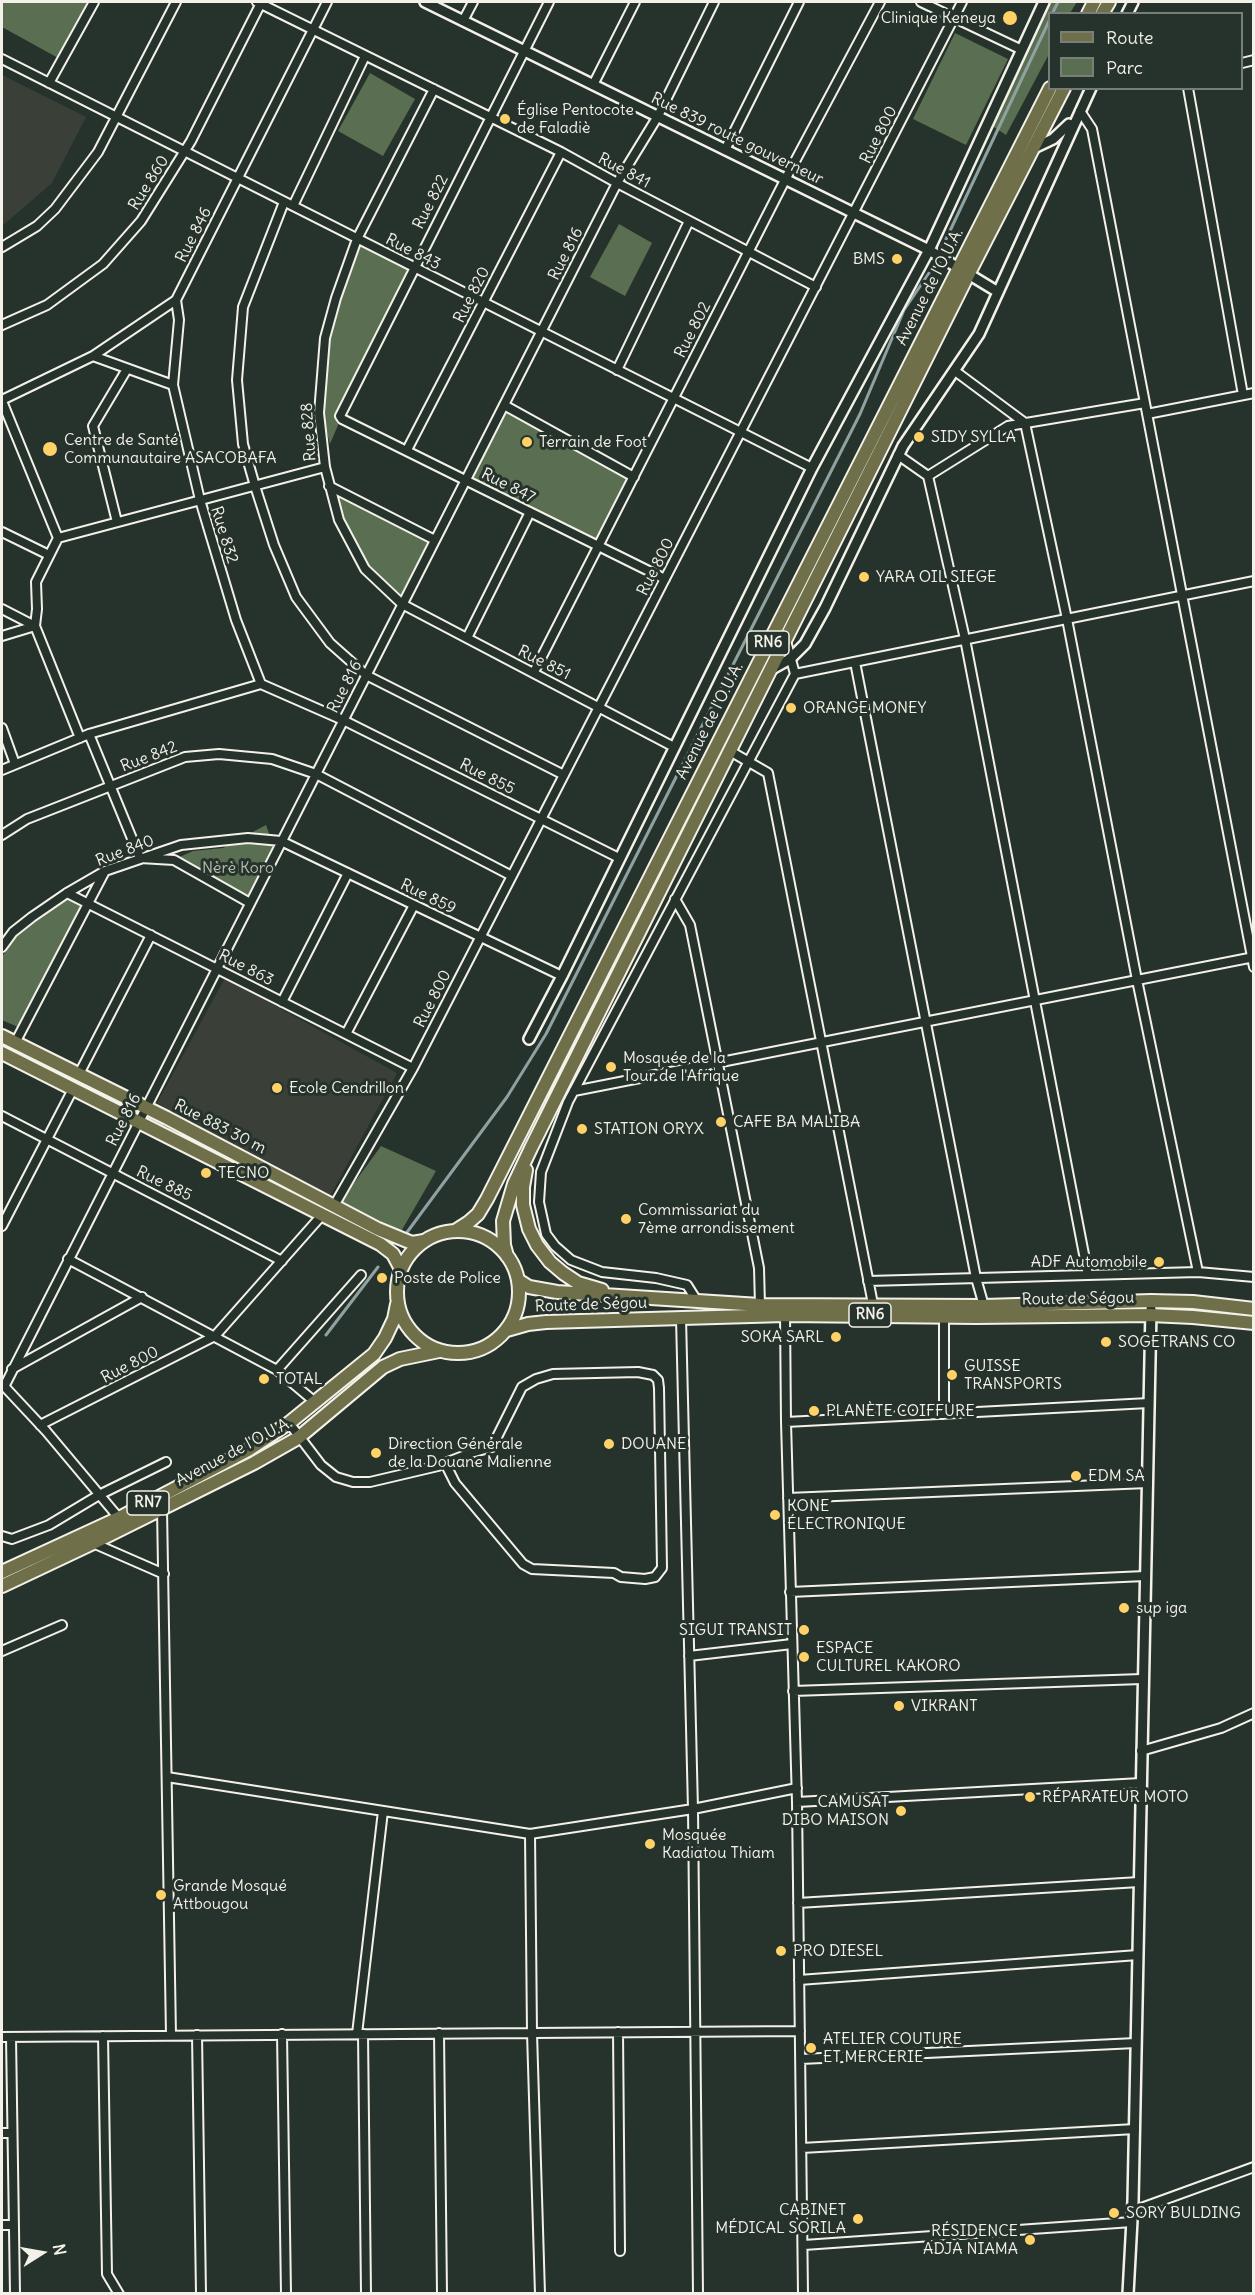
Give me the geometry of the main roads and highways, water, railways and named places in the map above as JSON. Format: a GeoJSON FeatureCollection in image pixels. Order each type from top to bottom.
{"type":"FeatureCollection","features":[{"type":"Feature","properties":{"kind":"main road","name":"Avenue de l'O.U.A."},"geometry":{"type":"LineString","coordinates":[[507,1256],[503,1234],[506,1205],[531,1148],[786,641],[1049,90]]}},
{"type":"Feature","properties":{"kind":"main road","name":"Avenue de l'O.U.A."},"geometry":{"type":"LineString","coordinates":[[455,1231],[478,1214],[487,1199],[964,270],[1034,148],[1063,90]]}},
{"type":"Feature","properties":{"kind":"main road","name":"Rue 883 30 m"},"geometry":{"type":"LineString","coordinates":[[2,1036],[146,1107],[335,1204],[396,1238],[412,1243],[424,1241]]}},
{"type":"Feature","properties":{"kind":"main road"},"geometry":{"type":"LineString","coordinates":[[2,1053],[380,1244],[393,1254],[401,1269]]}},
{"type":"Feature","properties":{"kind":"main road","name":"RN6"},"geometry":{"type":"LineString","coordinates":[[531,1148],[523,1187],[523,1205],[529,1228],[550,1262],[578,1283],[630,1297]]}},
{"type":"Feature","properties":{"kind":"main road"},"geometry":{"type":"LineString","coordinates":[[507,1330],[483,1349],[454,1354],[439,1351],[424,1344],[412,1334],[397,1304],[396,1286],[401,1269],[414,1249],[438,1234],[455,1231],[473,1233],[489,1239],[507,1256],[518,1280]]}},
{"type":"Feature","properties":{"kind":"main road","name":"Route de Ségou"},"geometry":{"type":"LineString","coordinates":[[518,1280],[529,1287],[557,1292],[760,1305],[984,1306],[1151,1301],[1193,1302],[1254,1309]]}},
{"type":"Feature","properties":{"kind":"main road","name":"Route de Ségou"},"geometry":{"type":"LineString","coordinates":[[507,1330],[515,1315],[519,1298],[518,1280]]}},
{"type":"Feature","properties":{"kind":"main road","name":"Avenue de l'O.U.A."},"geometry":{"type":"LineString","coordinates":[[2,1572],[119,1518],[248,1450],[289,1423],[374,1354],[394,1319],[397,1304]]}},
{"type":"Feature","properties":{"kind":"main road","name":"Route de Ségou"},"geometry":{"type":"LineString","coordinates":[[507,1330],[546,1322],[785,1315],[944,1317],[1150,1315],[1254,1323]]}},
{"type":"Feature","properties":{"kind":"main road","name":"Avenue de l'O.U.A."},"geometry":{"type":"LineString","coordinates":[[2,1586],[93,1544],[254,1464],[298,1438],[383,1367],[400,1359],[439,1351]]}},
{"type":"Feature","properties":{"kind":"waterway"},"geometry":{"type":"LineString","coordinates":[[1053,12],[1058,2]]}},
{"type":"Feature","properties":{"kind":"waterway"},"geometry":{"type":"LineString","coordinates":[[940,252],[1048,23]]}},
{"type":"Feature","properties":{"kind":"waterway"},"geometry":{"type":"LineString","coordinates":[[405,1235],[507,1097],[546,1034],[860,414],[904,310],[929,273]]}},
{"type":"Feature","properties":{"kind":"waterway"},"geometry":{"type":"LineString","coordinates":[[326,1335],[378,1267]]}},
{"type":"Feature","properties":{"kind":"place","name":"Clinique Keneya"},"geometry":{"type":"Point","coordinates":[1010,18]}},
{"type":"Feature","properties":{"kind":"place","name":"Église Pentocote de Faladiè"},"geometry":{"type":"Point","coordinates":[505,119]}},
{"type":"Feature","properties":{"kind":"place","name":"BMS"},"geometry":{"type":"Point","coordinates":[897,259]}},
{"type":"Feature","properties":{"kind":"place","name":"SIDY SYLLA"},"geometry":{"type":"Point","coordinates":[919,437]}},
{"type":"Feature","properties":{"kind":"place","name":"Terrain de Foot"},"geometry":{"type":"Point","coordinates":[527,442]}},
{"type":"Feature","properties":{"kind":"place","name":"Centre de Santé Communautaire ASACOBAFA"},"geometry":{"type":"Point","coordinates":[50,449]}},
{"type":"Feature","properties":{"kind":"place","name":"YARA OIL SIEGE"},"geometry":{"type":"Point","coordinates":[864,577]}},
{"type":"Feature","properties":{"kind":"place","name":"ORANGE MONEY"},"geometry":{"type":"Point","coordinates":[791,708]}},
{"type":"Feature","properties":{"kind":"place","name":"Mosquée de la Tour de l'Afrique"},"geometry":{"type":"Point","coordinates":[611,1067]}},
{"type":"Feature","properties":{"kind":"place","name":"Ecole Cendrillon"},"geometry":{"type":"Point","coordinates":[277,1088]}},
{"type":"Feature","properties":{"kind":"place","name":"CAFE BA MALIBA"},"geometry":{"type":"Point","coordinates":[721,1122]}},
{"type":"Feature","properties":{"kind":"place","name":"STATION ORYX"},"geometry":{"type":"Point","coordinates":[582,1129]}},
{"type":"Feature","properties":{"kind":"place","name":"TECNO"},"geometry":{"type":"Point","coordinates":[206,1173]}},
{"type":"Feature","properties":{"kind":"place","name":"Commissariat du 7ème arrondissement"},"geometry":{"type":"Point","coordinates":[626,1219]}},
{"type":"Feature","properties":{"kind":"place","name":"ADF Automobile"},"geometry":{"type":"Point","coordinates":[1159,1262]}},
{"type":"Feature","properties":{"kind":"place","name":"Poste de Police"},"geometry":{"type":"Point","coordinates":[382,1278]}},
{"type":"Feature","properties":{"kind":"place","name":"SOKA SARL"},"geometry":{"type":"Point","coordinates":[836,1337]}},
{"type":"Feature","properties":{"kind":"place","name":"SOGETRANS CO"},"geometry":{"type":"Point","coordinates":[1106,1342]}},
{"type":"Feature","properties":{"kind":"place","name":"GUISSE TRANSPORTS"},"geometry":{"type":"Point","coordinates":[952,1375]}},
{"type":"Feature","properties":{"kind":"place","name":"TOTAL"},"geometry":{"type":"Point","coordinates":[264,1379]}},
{"type":"Feature","properties":{"kind":"place","name":"PLANÈTE COIFFURE"},"geometry":{"type":"Point","coordinates":[814,1411]}},
{"type":"Feature","properties":{"kind":"place","name":"DOUANE"},"geometry":{"type":"Point","coordinates":[609,1444]}},
{"type":"Feature","properties":{"kind":"place","name":"Direction Générale de la Douane Malienne"},"geometry":{"type":"Point","coordinates":[376,1453]}},
{"type":"Feature","properties":{"kind":"place","name":"EDM SA"},"geometry":{"type":"Point","coordinates":[1076,1476]}},
{"type":"Feature","properties":{"kind":"place","name":"KONE ÉLECTRONIQUE"},"geometry":{"type":"Point","coordinates":[775,1515]}},
{"type":"Feature","properties":{"kind":"place","name":"sup iga"},"geometry":{"type":"Point","coordinates":[1124,1608]}},
{"type":"Feature","properties":{"kind":"place","name":"SIGUI TRANSIT"},"geometry":{"type":"Point","coordinates":[804,1630]}},
{"type":"Feature","properties":{"kind":"place","name":"ESPACE CULTUREL KAKORO"},"geometry":{"type":"Point","coordinates":[804,1657]}},
{"type":"Feature","properties":{"kind":"place","name":"VIKRANT"},"geometry":{"type":"Point","coordinates":[899,1706]}},
{"type":"Feature","properties":{"kind":"place","name":"RÉPARATEUR MOTO"},"geometry":{"type":"Point","coordinates":[1030,1797]}},
{"type":"Feature","properties":{"kind":"place","name":"CAMUSAT DIBO MAISON"},"geometry":{"type":"Point","coordinates":[901,1811]}},
{"type":"Feature","properties":{"kind":"place","name":"Mosquée Kadiatou Thiam"},"geometry":{"type":"Point","coordinates":[650,1844]}},
{"type":"Feature","properties":{"kind":"place","name":"Grande Mosqué Attbougou"},"geometry":{"type":"Point","coordinates":[161,1895]}},
{"type":"Feature","properties":{"kind":"place","name":"PRO DIESEL"},"geometry":{"type":"Point","coordinates":[781,1951]}},
{"type":"Feature","properties":{"kind":"place","name":"ATELIER COUTURE ET MERCERIE"},"geometry":{"type":"Point","coordinates":[811,2048]}},
{"type":"Feature","properties":{"kind":"place","name":"SORY BULDING"},"geometry":{"type":"Point","coordinates":[1114,2213]}},
{"type":"Feature","properties":{"kind":"place","name":"CABINET MÉDICAL SORILA"},"geometry":{"type":"Point","coordinates":[858,2219]}},
{"type":"Feature","properties":{"kind":"place","name":"RÉSIDENCE ADJA NIAMA"},"geometry":{"type":"Point","coordinates":[1030,2240]}},
{"type":"Feature","properties":{"kind":"park label","name":"Nèrè Koro"},"geometry":{"type":"Point","coordinates":[238,868]}}]}
